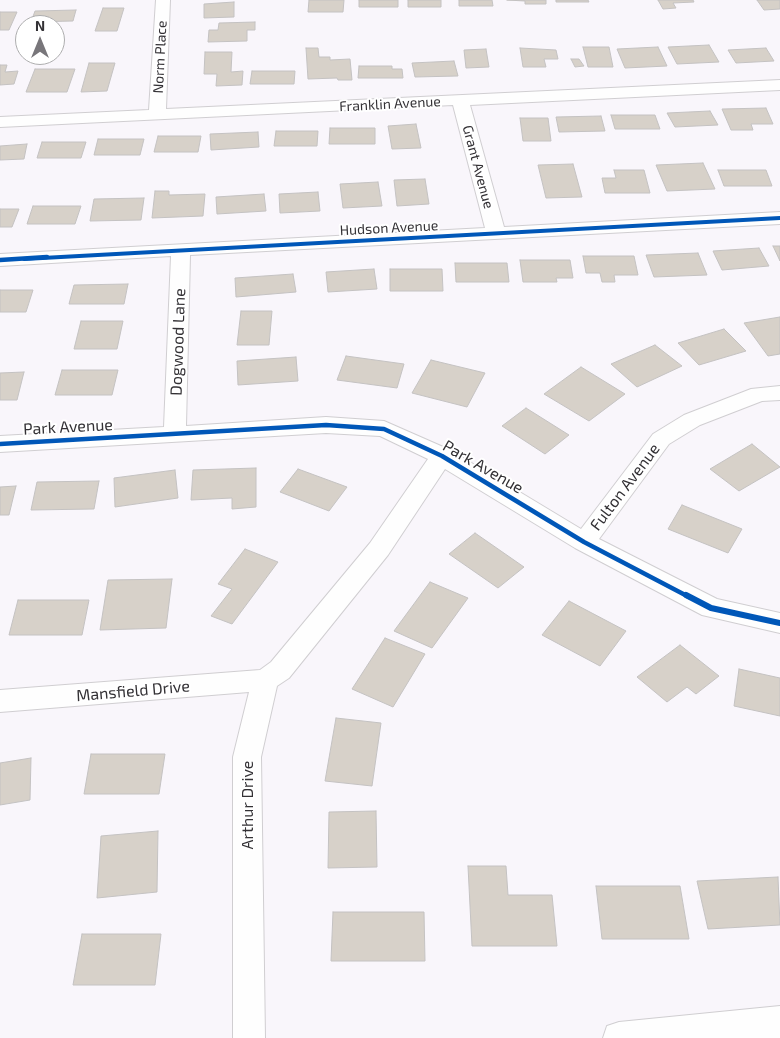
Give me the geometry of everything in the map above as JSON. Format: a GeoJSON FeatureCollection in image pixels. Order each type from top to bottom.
{"type":"FeatureCollection","features":[{"type":"Feature","properties":{"kind":"street","name":"Norm Place"},"geometry":{"type":"LineString","coordinates":[[156,115],[164,0]]}},
{"type":"Feature","properties":{"kind":"street","name":"Franklin Avenue"},"geometry":{"type":"LineString","coordinates":[[0,122],[780,85]]}},
{"type":"Feature","properties":{"kind":"street","name":"Grant Avenue"},"geometry":{"type":"LineString","coordinates":[[460,100],[496,233]]}},
{"type":"Feature","properties":{"kind":"street","name":"Hudson Avenue"},"geometry":{"type":"LineString","coordinates":[[0,260],[780,218]]}},
{"type":"Feature","properties":{"kind":"street","name":"Dogwood Lane"},"geometry":{"type":"LineString","coordinates":[[175,434],[181,250]]}},
{"type":"Feature","properties":{"kind":"street","name":"Fulton Avenue"},"geometry":{"type":"LineString","coordinates":[[584,542],[662,439],[692,420],[759,394],[780,393]]}},
{"type":"Feature","properties":{"kind":"street","name":"Park Avenue"},"geometry":{"type":"LineString","coordinates":[[0,444],[326,425],[384,429],[442,456],[584,542],[710,608],[780,623]]}},
{"type":"Feature","properties":{"kind":"street"},"geometry":{"type":"LineString","coordinates":[[265,680],[280,670],[379,549],[442,456]]}},
{"type":"Feature","properties":{"kind":"street","name":"Mansfield Drive"},"geometry":{"type":"LineString","coordinates":[[0,702],[265,680]]}},
{"type":"Feature","properties":{"kind":"street","name":"Arthur Drive"},"geometry":{"type":"LineString","coordinates":[[249,1038],[247,757],[265,680]]}},
{"type":"Feature","properties":{"kind":"street"},"geometry":{"type":"LineString","coordinates":[[619,1038],[780,1022]]}},
{"type":"Feature","properties":{"kind":"building"},"geometry":{"type":"Polygon","coordinates":[[[309,0],[344,0],[343,12],[308,12],[309,0]]]}},
{"type":"Feature","properties":{"kind":"building"},"geometry":{"type":"Polygon","coordinates":[[[359,0],[398,0],[398,7],[359,7],[359,0]]]}},
{"type":"Feature","properties":{"kind":"building"},"geometry":{"type":"Polygon","coordinates":[[[408,0],[441,0],[441,7],[408,7],[408,0]]]}},
{"type":"Feature","properties":{"kind":"building"},"geometry":{"type":"Polygon","coordinates":[[[459,0],[492,0],[493,6],[459,6],[459,0]]]}},
{"type":"Feature","properties":{"kind":"building"},"geometry":{"type":"Polygon","coordinates":[[[507,0],[546,0],[546,4],[525,4],[525,1],[507,0]]]}},
{"type":"Feature","properties":{"kind":"building"},"geometry":{"type":"Polygon","coordinates":[[[556,0],[588,0],[589,2],[556,2],[556,0]]]}},
{"type":"Feature","properties":{"kind":"building"},"geometry":{"type":"Polygon","coordinates":[[[658,0],[693,0],[694,2],[673,3],[676,8],[663,9],[658,0]]]}},
{"type":"Feature","properties":{"kind":"building"},"geometry":{"type":"Polygon","coordinates":[[[757,0],[780,0],[780,9],[764,10],[757,0]]]}},
{"type":"Feature","properties":{"kind":"building"},"geometry":{"type":"Polygon","coordinates":[[[234,2],[234,17],[204,18],[204,4],[234,2]]]}},
{"type":"Feature","properties":{"kind":"building"},"geometry":{"type":"Polygon","coordinates":[[[103,8],[124,8],[117,31],[95,31],[103,8]]]}},
{"type":"Feature","properties":{"kind":"building"},"geometry":{"type":"Polygon","coordinates":[[[76,10],[73,21],[65,21],[65,15],[34,15],[35,11],[76,10]]]}},
{"type":"Feature","properties":{"kind":"building"},"geometry":{"type":"Polygon","coordinates":[[[0,12],[17,12],[9,30],[0,30],[0,12]]]}},
{"type":"Feature","properties":{"kind":"building"},"geometry":{"type":"Polygon","coordinates":[[[255,22],[255,30],[247,30],[247,41],[208,42],[209,30],[218,30],[219,23],[255,22]]]}},
{"type":"Feature","properties":{"kind":"building"},"geometry":{"type":"Polygon","coordinates":[[[709,45],[719,62],[677,64],[668,47],[709,45]]]}},
{"type":"Feature","properties":{"kind":"building"},"geometry":{"type":"Polygon","coordinates":[[[583,47],[609,47],[613,67],[588,67],[583,47]]]}},
{"type":"Feature","properties":{"kind":"building"},"geometry":{"type":"Polygon","coordinates":[[[658,47],[667,66],[625,68],[617,49],[658,47]]]}},
{"type":"Feature","properties":{"kind":"building"},"geometry":{"type":"Polygon","coordinates":[[[306,48],[318,48],[319,57],[330,57],[330,60],[350,59],[352,80],[338,80],[337,78],[308,79],[306,48]]]}},
{"type":"Feature","properties":{"kind":"building"},"geometry":{"type":"Polygon","coordinates":[[[520,48],[556,50],[558,59],[544,59],[546,67],[523,67],[520,48]]]}},
{"type":"Feature","properties":{"kind":"building"},"geometry":{"type":"Polygon","coordinates":[[[766,48],[774,61],[736,63],[728,50],[766,48]]]}},
{"type":"Feature","properties":{"kind":"building"},"geometry":{"type":"Polygon","coordinates":[[[486,49],[489,67],[466,68],[464,50],[486,49]]]}},
{"type":"Feature","properties":{"kind":"building"},"geometry":{"type":"Polygon","coordinates":[[[205,52],[232,52],[231,72],[243,71],[242,85],[216,86],[217,74],[204,74],[205,52]]]}},
{"type":"Feature","properties":{"kind":"building"},"geometry":{"type":"Polygon","coordinates":[[[571,59],[579,59],[584,66],[575,67],[571,59]]]}},
{"type":"Feature","properties":{"kind":"building"},"geometry":{"type":"Polygon","coordinates":[[[454,61],[458,76],[415,77],[412,63],[454,61]]]}},
{"type":"Feature","properties":{"kind":"building"},"geometry":{"type":"Polygon","coordinates":[[[89,63],[115,63],[107,91],[81,92],[89,63]]]}},
{"type":"Feature","properties":{"kind":"building"},"geometry":{"type":"Polygon","coordinates":[[[0,65],[7,65],[5,72],[18,71],[14,84],[0,85],[0,65]]]}},
{"type":"Feature","properties":{"kind":"building"},"geometry":{"type":"Polygon","coordinates":[[[359,66],[392,66],[392,69],[402,69],[403,78],[358,78],[359,66]]]}},
{"type":"Feature","properties":{"kind":"building"},"geometry":{"type":"Polygon","coordinates":[[[35,69],[75,69],[67,92],[26,92],[35,69]]]}},
{"type":"Feature","properties":{"kind":"building"},"geometry":{"type":"Polygon","coordinates":[[[252,71],[295,71],[294,84],[250,84],[252,71]]]}},
{"type":"Feature","properties":{"kind":"building"},"geometry":{"type":"Polygon","coordinates":[[[766,108],[773,124],[751,124],[753,130],[731,130],[722,109],[766,108]]]}},
{"type":"Feature","properties":{"kind":"building"},"geometry":{"type":"Polygon","coordinates":[[[710,111],[718,125],[675,127],[667,113],[710,111]]]}},
{"type":"Feature","properties":{"kind":"building"},"geometry":{"type":"Polygon","coordinates":[[[611,115],[655,115],[660,129],[615,129],[611,115]]]}},
{"type":"Feature","properties":{"kind":"building"},"geometry":{"type":"Polygon","coordinates":[[[601,116],[605,131],[559,132],[556,117],[601,116]]]}},
{"type":"Feature","properties":{"kind":"building"},"geometry":{"type":"Polygon","coordinates":[[[520,118],[548,118],[551,141],[523,141],[520,118]]]}},
{"type":"Feature","properties":{"kind":"building"},"geometry":{"type":"Polygon","coordinates":[[[416,124],[421,148],[392,149],[388,126],[416,124]]]}},
{"type":"Feature","properties":{"kind":"building"},"geometry":{"type":"Polygon","coordinates":[[[330,128],[375,128],[375,144],[329,144],[330,128]]]}},
{"type":"Feature","properties":{"kind":"building"},"geometry":{"type":"Polygon","coordinates":[[[276,131],[318,131],[317,146],[274,146],[276,131]]]}},
{"type":"Feature","properties":{"kind":"building"},"geometry":{"type":"Polygon","coordinates":[[[258,132],[259,147],[211,150],[210,134],[258,132]]]}},
{"type":"Feature","properties":{"kind":"building"},"geometry":{"type":"Polygon","coordinates":[[[158,136],[201,136],[198,152],[154,152],[158,136]]]}},
{"type":"Feature","properties":{"kind":"building"},"geometry":{"type":"Polygon","coordinates":[[[98,139],[144,139],[140,155],[94,155],[98,139]]]}},
{"type":"Feature","properties":{"kind":"building"},"geometry":{"type":"Polygon","coordinates":[[[42,142],[86,142],[81,158],[37,158],[42,142]]]}},
{"type":"Feature","properties":{"kind":"building"},"geometry":{"type":"Polygon","coordinates":[[[27,144],[24,159],[0,160],[0,146],[27,144]]]}},
{"type":"Feature","properties":{"kind":"building"},"geometry":{"type":"Polygon","coordinates":[[[703,163],[715,189],[667,191],[656,165],[703,163]]]}},
{"type":"Feature","properties":{"kind":"building"},"geometry":{"type":"Polygon","coordinates":[[[573,164],[582,197],[546,198],[538,165],[573,164]]]}},
{"type":"Feature","properties":{"kind":"building"},"geometry":{"type":"Polygon","coordinates":[[[614,170],[644,170],[650,193],[605,193],[602,178],[616,178],[614,170]]]}},
{"type":"Feature","properties":{"kind":"building"},"geometry":{"type":"Polygon","coordinates":[[[718,170],[766,170],[772,186],[724,186],[718,170]]]}},
{"type":"Feature","properties":{"kind":"building"},"geometry":{"type":"Polygon","coordinates":[[[425,179],[429,204],[397,206],[394,180],[425,179]]]}},
{"type":"Feature","properties":{"kind":"building"},"geometry":{"type":"Polygon","coordinates":[[[378,182],[382,206],[343,208],[340,184],[378,182]]]}},
{"type":"Feature","properties":{"kind":"building"},"geometry":{"type":"Polygon","coordinates":[[[155,191],[169,191],[169,195],[205,194],[203,216],[152,218],[155,191]]]}},
{"type":"Feature","properties":{"kind":"building"},"geometry":{"type":"Polygon","coordinates":[[[318,192],[320,211],[280,213],[279,194],[318,192]]]}},
{"type":"Feature","properties":{"kind":"building"},"geometry":{"type":"Polygon","coordinates":[[[264,194],[266,211],[217,214],[216,197],[264,194]]]}},
{"type":"Feature","properties":{"kind":"building"},"geometry":{"type":"Polygon","coordinates":[[[144,198],[141,220],[90,221],[94,199],[144,198]]]}},
{"type":"Feature","properties":{"kind":"building"},"geometry":{"type":"Polygon","coordinates":[[[33,206],[81,206],[75,224],[27,224],[33,206]]]}},
{"type":"Feature","properties":{"kind":"building"},"geometry":{"type":"Polygon","coordinates":[[[0,209],[19,209],[12,227],[0,227],[0,209]]]}},
{"type":"Feature","properties":{"kind":"building"},"geometry":{"type":"Polygon","coordinates":[[[773,246],[780,246],[780,261],[773,246]]]}},
{"type":"Feature","properties":{"kind":"building"},"geometry":{"type":"Polygon","coordinates":[[[759,248],[769,266],[722,270],[713,251],[759,248]]]}},
{"type":"Feature","properties":{"kind":"building"},"geometry":{"type":"Polygon","coordinates":[[[698,253],[707,275],[654,277],[646,255],[698,253]]]}},
{"type":"Feature","properties":{"kind":"building"},"geometry":{"type":"Polygon","coordinates":[[[583,256],[634,256],[638,275],[614,275],[615,282],[602,282],[600,273],[586,273],[583,256]]]}},
{"type":"Feature","properties":{"kind":"building"},"geometry":{"type":"Polygon","coordinates":[[[520,260],[570,260],[573,278],[556,278],[557,282],[523,282],[520,260]]]}},
{"type":"Feature","properties":{"kind":"building"},"geometry":{"type":"Polygon","coordinates":[[[455,263],[507,263],[509,282],[456,282],[455,263]]]}},
{"type":"Feature","properties":{"kind":"building"},"geometry":{"type":"Polygon","coordinates":[[[374,269],[377,289],[328,292],[326,272],[374,269]]]}},
{"type":"Feature","properties":{"kind":"building"},"geometry":{"type":"Polygon","coordinates":[[[390,269],[442,269],[443,291],[390,291],[390,269]]]}},
{"type":"Feature","properties":{"kind":"building"},"geometry":{"type":"Polygon","coordinates":[[[293,274],[296,292],[236,297],[235,278],[293,274]]]}},
{"type":"Feature","properties":{"kind":"building"},"geometry":{"type":"Polygon","coordinates":[[[128,284],[124,304],[69,304],[74,285],[128,284]]]}},
{"type":"Feature","properties":{"kind":"building"},"geometry":{"type":"Polygon","coordinates":[[[0,290],[33,290],[26,312],[0,312],[0,290]]]}},
{"type":"Feature","properties":{"kind":"building"},"geometry":{"type":"Polygon","coordinates":[[[241,311],[272,311],[269,345],[237,345],[241,311]]]}},
{"type":"Feature","properties":{"kind":"building"},"geometry":{"type":"Polygon","coordinates":[[[780,317],[780,354],[768,356],[744,323],[780,317]]]}},
{"type":"Feature","properties":{"kind":"building"},"geometry":{"type":"Polygon","coordinates":[[[81,321],[123,321],[117,349],[74,349],[81,321]]]}},
{"type":"Feature","properties":{"kind":"building"},"geometry":{"type":"Polygon","coordinates":[[[724,329],[746,351],[699,365],[678,343],[724,329]]]}},
{"type":"Feature","properties":{"kind":"building"},"geometry":{"type":"Polygon","coordinates":[[[655,345],[682,366],[637,387],[611,364],[655,345]]]}},
{"type":"Feature","properties":{"kind":"building"},"geometry":{"type":"Polygon","coordinates":[[[346,356],[404,364],[397,388],[337,380],[346,356]]]}},
{"type":"Feature","properties":{"kind":"building"},"geometry":{"type":"Polygon","coordinates":[[[296,357],[298,381],[238,385],[237,361],[296,357]]]}},
{"type":"Feature","properties":{"kind":"building"},"geometry":{"type":"Polygon","coordinates":[[[431,360],[485,373],[467,407],[412,393],[431,360]]]}},
{"type":"Feature","properties":{"kind":"building"},"geometry":{"type":"Polygon","coordinates":[[[581,367],[625,394],[589,421],[544,394],[581,367]]]}},
{"type":"Feature","properties":{"kind":"building"},"geometry":{"type":"Polygon","coordinates":[[[62,370],[118,370],[112,395],[55,395],[62,370]]]}},
{"type":"Feature","properties":{"kind":"building"},"geometry":{"type":"Polygon","coordinates":[[[24,372],[17,400],[0,400],[0,373],[24,372]]]}},
{"type":"Feature","properties":{"kind":"building"},"geometry":{"type":"Polygon","coordinates":[[[526,408],[569,435],[545,454],[502,426],[526,408]]]}},
{"type":"Feature","properties":{"kind":"building"},"geometry":{"type":"Polygon","coordinates":[[[752,444],[780,467],[739,491],[710,469],[752,444]]]}},
{"type":"Feature","properties":{"kind":"building"},"geometry":{"type":"Polygon","coordinates":[[[256,468],[256,507],[232,509],[232,498],[191,500],[193,470],[256,468]]]}},
{"type":"Feature","properties":{"kind":"building"},"geometry":{"type":"Polygon","coordinates":[[[298,469],[347,487],[329,511],[280,492],[298,469]]]}},
{"type":"Feature","properties":{"kind":"building"},"geometry":{"type":"Polygon","coordinates":[[[175,470],[178,498],[115,507],[114,478],[175,470]]]}},
{"type":"Feature","properties":{"kind":"building"},"geometry":{"type":"Polygon","coordinates":[[[99,481],[94,509],[31,510],[37,482],[99,481]]]}},
{"type":"Feature","properties":{"kind":"building"},"geometry":{"type":"Polygon","coordinates":[[[16,486],[9,515],[0,515],[0,487],[16,486]]]}},
{"type":"Feature","properties":{"kind":"building"},"geometry":{"type":"Polygon","coordinates":[[[682,505],[742,529],[728,553],[668,529],[682,505]]]}},
{"type":"Feature","properties":{"kind":"building"},"geometry":{"type":"Polygon","coordinates":[[[475,533],[524,567],[498,588],[449,554],[475,533]]]}},
{"type":"Feature","properties":{"kind":"building"},"geometry":{"type":"Polygon","coordinates":[[[245,549],[278,562],[232,624],[211,616],[232,589],[218,584],[245,549]]]}},
{"type":"Feature","properties":{"kind":"building"},"geometry":{"type":"Polygon","coordinates":[[[172,579],[166,628],[100,630],[108,580],[172,579]]]}},
{"type":"Feature","properties":{"kind":"building"},"geometry":{"type":"Polygon","coordinates":[[[430,582],[468,598],[432,648],[394,631],[430,582]]]}},
{"type":"Feature","properties":{"kind":"building"},"geometry":{"type":"Polygon","coordinates":[[[18,600],[89,600],[82,635],[9,635],[18,600]]]}},
{"type":"Feature","properties":{"kind":"building"},"geometry":{"type":"Polygon","coordinates":[[[569,601],[626,631],[600,666],[542,635],[569,601]]]}},
{"type":"Feature","properties":{"kind":"building"},"geometry":{"type":"Polygon","coordinates":[[[385,638],[425,654],[393,707],[352,689],[385,638]]]}},
{"type":"Feature","properties":{"kind":"building"},"geometry":{"type":"Polygon","coordinates":[[[680,645],[719,676],[696,694],[687,687],[667,702],[637,677],[680,645]]]}},
{"type":"Feature","properties":{"kind":"building"},"geometry":{"type":"Polygon","coordinates":[[[739,669],[780,678],[780,716],[734,706],[739,669]]]}},
{"type":"Feature","properties":{"kind":"building"},"geometry":{"type":"Polygon","coordinates":[[[336,718],[381,723],[372,786],[325,781],[336,718]]]}},
{"type":"Feature","properties":{"kind":"building"},"geometry":{"type":"Polygon","coordinates":[[[91,754],[165,754],[159,794],[84,794],[91,754]]]}},
{"type":"Feature","properties":{"kind":"building"},"geometry":{"type":"Polygon","coordinates":[[[31,758],[30,800],[0,805],[0,763],[31,758]]]}},
{"type":"Feature","properties":{"kind":"building"},"geometry":{"type":"Polygon","coordinates":[[[376,811],[377,867],[328,868],[329,812],[376,811]]]}},
{"type":"Feature","properties":{"kind":"building"},"geometry":{"type":"Polygon","coordinates":[[[158,831],[157,892],[97,898],[101,836],[158,831]]]}},
{"type":"Feature","properties":{"kind":"building"},"geometry":{"type":"Polygon","coordinates":[[[468,866],[506,866],[508,895],[552,895],[557,946],[472,946],[468,866]]]}},
{"type":"Feature","properties":{"kind":"building"},"geometry":{"type":"Polygon","coordinates":[[[778,877],[780,925],[708,929],[697,881],[778,877]]]}},
{"type":"Feature","properties":{"kind":"building"},"geometry":{"type":"Polygon","coordinates":[[[596,886],[680,886],[689,939],[602,939],[596,886]]]}},
{"type":"Feature","properties":{"kind":"building"},"geometry":{"type":"Polygon","coordinates":[[[333,912],[424,912],[425,961],[331,961],[333,912]]]}},
{"type":"Feature","properties":{"kind":"building"},"geometry":{"type":"Polygon","coordinates":[[[82,934],[161,934],[155,985],[73,985],[82,934]]]}},
{"type":"Feature","properties":{"kind":"cycle path"},"geometry":{"type":"LineString","coordinates":[[0,260],[780,218]]}},
{"type":"Feature","properties":{"kind":"cycle path"},"geometry":{"type":"LineString","coordinates":[[0,444],[326,425],[384,429],[442,456],[584,542],[711,608],[780,623]]}}]}
